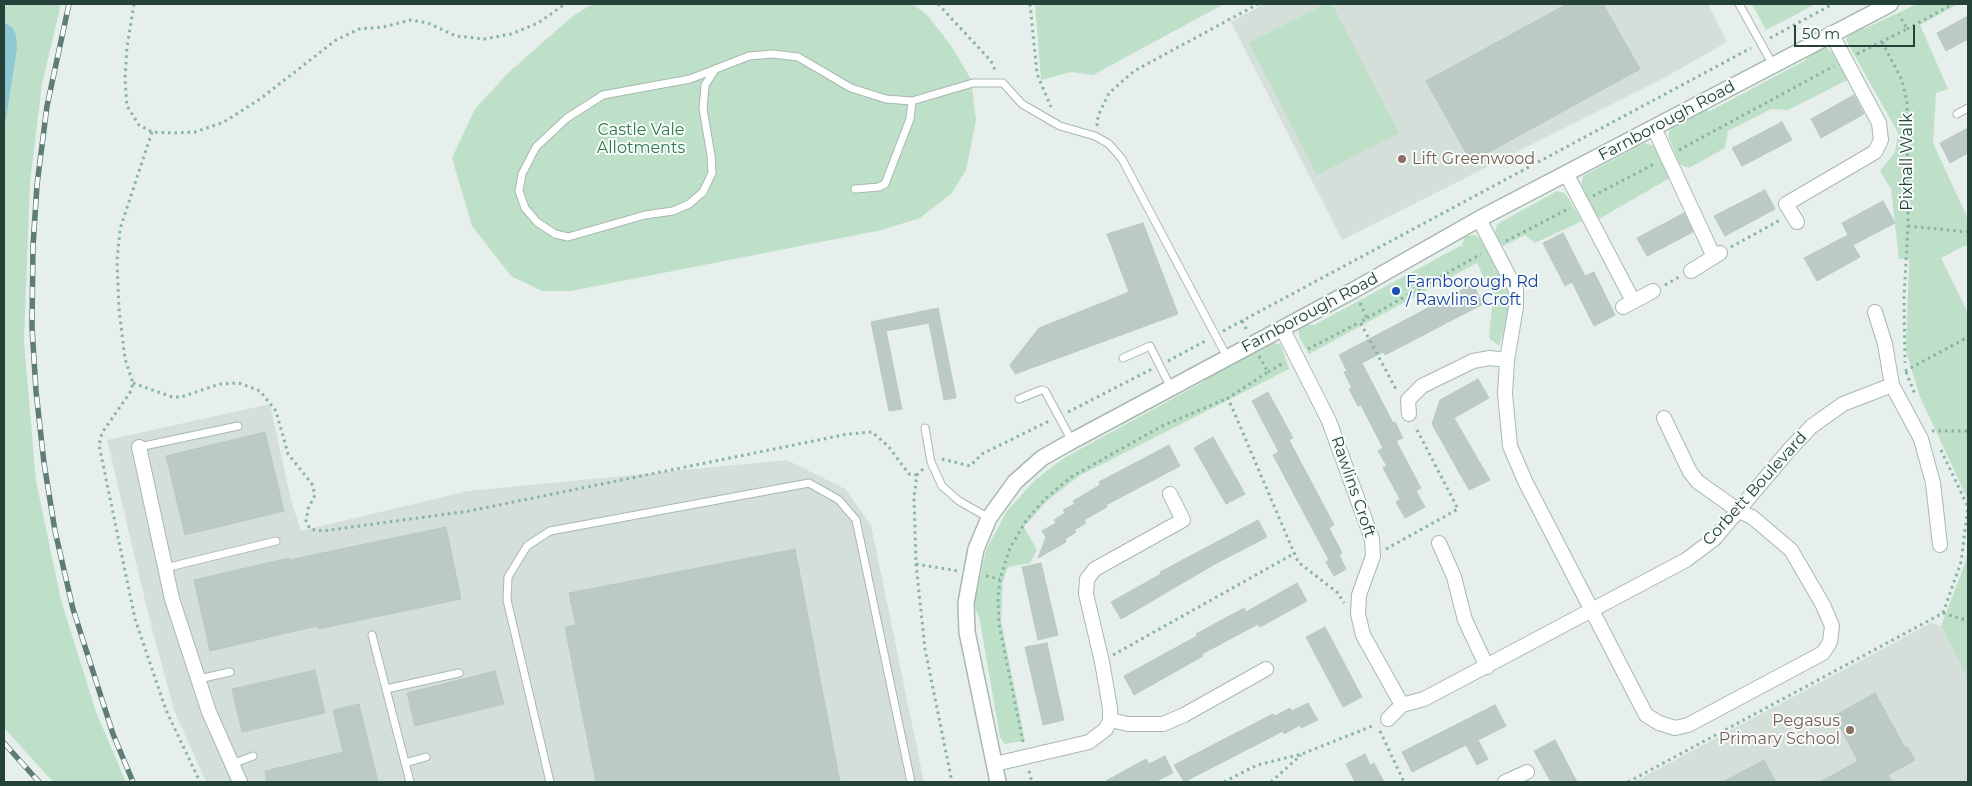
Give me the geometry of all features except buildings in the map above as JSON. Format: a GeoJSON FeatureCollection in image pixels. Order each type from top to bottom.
{"type":"FeatureCollection","features":[{"type":"Feature","properties":{"kind":"street","name":"Farnborough Road"},"geometry":{"type":"LineString","coordinates":[[998,782],[967,632],[966,603],[976,549],[989,518],[1014,482],[1042,458],[1072,441],[1354,290],[1479,219],[1567,175],[1831,33],[1893,8]]}},
{"type":"Feature","properties":{"kind":"street","name":"Pixhall Walk"},"geometry":{"type":"LineString","coordinates":[[1794,218],[1786,204],[1875,152],[1881,140],[1878,123],[1831,33]]}},
{"type":"Feature","properties":{"kind":"street"},"geometry":{"type":"LineString","coordinates":[[1654,128],[1717,255],[1691,271]]}},
{"type":"Feature","properties":{"kind":"street"},"geometry":{"type":"LineString","coordinates":[[1567,175],[1628,304],[1653,290]]}},
{"type":"Feature","properties":{"kind":"street"},"geometry":{"type":"LineString","coordinates":[[1479,219],[1516,290],[1516,307],[1507,360],[1506,421],[1510,446],[1522,463],[1525,481],[1646,714],[1659,723],[1675,728],[1688,725],[1823,653],[1830,642],[1832,626],[1823,605],[1791,550],[1752,517],[1739,511],[1698,482],[1690,472],[1664,418]]}},
{"type":"Feature","properties":{"kind":"street"},"geometry":{"type":"LineString","coordinates":[[1875,312],[1885,344],[1892,385],[1921,439],[1933,484],[1940,544]]}},
{"type":"Feature","properties":{"kind":"street","name":"Rawlins Croft"},"geometry":{"type":"LineString","coordinates":[[1282,328],[1330,422],[1369,528],[1372,539],[1372,556],[1359,595],[1358,614],[1364,635],[1402,705]]}},
{"type":"Feature","properties":{"kind":"street"},"geometry":{"type":"LineString","coordinates":[[1409,414],[1408,400],[1422,386],[1473,361],[1490,358],[1507,360]]}},
{"type":"Feature","properties":{"kind":"street","name":"Corbett Boulevard"},"geometry":{"type":"LineString","coordinates":[[1402,705],[1424,699],[1487,667],[1686,560],[1714,539],[1771,470],[1812,426],[1843,404],[1892,385]]}},
{"type":"Feature","properties":{"kind":"street"},"geometry":{"type":"LineString","coordinates":[[139,447],[172,598],[209,712],[240,782]]}},
{"type":"Feature","properties":{"kind":"street"},"geometry":{"type":"LineString","coordinates":[[995,764],[1026,755],[1089,742],[1106,729],[1110,720],[1110,708],[1102,662],[1086,594],[1087,579],[1095,569],[1183,520],[1170,494]]}},
{"type":"Feature","properties":{"kind":"street"},"geometry":{"type":"LineString","coordinates":[[1439,543],[1454,577],[1465,620],[1487,667]]}},
{"type":"Feature","properties":{"kind":"street"},"geometry":{"type":"LineString","coordinates":[[1110,720],[1128,724],[1163,724],[1184,715],[1266,669]]}},
{"type":"Feature","properties":{"kind":"street"},"geometry":{"type":"LineString","coordinates":[[1379,721],[1402,705]]}},
{"type":"Feature","properties":{"kind":"street"},"geometry":{"type":"LineString","coordinates":[[1505,782],[1527,772]]}},
{"type":"Feature","properties":{"kind":"lane"},"geometry":{"type":"LineString","coordinates":[[1739,4],[1773,65]]}},
{"type":"Feature","properties":{"kind":"lane"},"geometry":{"type":"LineString","coordinates":[[714,71],[705,85],[703,109],[711,155],[712,173],[703,192],[689,204],[672,211],[645,215],[568,237],[555,234],[537,222],[525,208],[520,191],[522,174],[536,147],[567,118],[603,95],[690,79],[749,56],[773,54],[798,57],[851,88],[886,99],[912,101],[973,83],[1002,84],[1022,104],[1054,122],[1095,136],[1109,144],[1122,159],[1227,357]]}},
{"type":"Feature","properties":{"kind":"lane"},"geometry":{"type":"LineString","coordinates":[[855,189],[879,187],[885,184],[910,119],[912,101]]}},
{"type":"Feature","properties":{"kind":"lane"},"geometry":{"type":"LineString","coordinates":[[1956,114],[1968,108]]}},
{"type":"Feature","properties":{"kind":"lane"},"geometry":{"type":"LineString","coordinates":[[1123,358],[1150,346],[1171,388]]}},
{"type":"Feature","properties":{"kind":"lane"},"geometry":{"type":"LineString","coordinates":[[1018,399],[1041,390],[1045,391],[1072,441]]}},
{"type":"Feature","properties":{"kind":"lane"},"geometry":{"type":"LineString","coordinates":[[139,447],[238,426]]}},
{"type":"Feature","properties":{"kind":"lane"},"geometry":{"type":"LineString","coordinates":[[925,428],[932,462],[942,486],[959,501],[989,518]]}},
{"type":"Feature","properties":{"kind":"lane"},"geometry":{"type":"LineString","coordinates":[[550,782],[507,600],[508,577],[527,546],[550,531],[809,483],[839,500],[856,520],[911,782]]}},
{"type":"Feature","properties":{"kind":"lane"},"geometry":{"type":"LineString","coordinates":[[165,568],[276,541]]}},
{"type":"Feature","properties":{"kind":"lane"},"geometry":{"type":"LineString","coordinates":[[372,635],[410,782]]}},
{"type":"Feature","properties":{"kind":"lane"},"geometry":{"type":"LineString","coordinates":[[199,680],[230,672]]}},
{"type":"Feature","properties":{"kind":"lane"},"geometry":{"type":"LineString","coordinates":[[386,689],[459,673]]}},
{"type":"Feature","properties":{"kind":"lane"},"geometry":{"type":"LineString","coordinates":[[232,764],[253,756]]}},
{"type":"Feature","properties":{"kind":"lane"},"geometry":{"type":"LineString","coordinates":[[405,763],[426,757]]}},
{"type":"Feature","properties":{"kind":"path"},"geometry":{"type":"LineString","coordinates":[[134,4],[127,47],[125,79],[127,106],[139,124],[152,132],[195,132],[224,122],[260,99],[336,40],[358,29],[384,27],[411,20],[428,23],[456,36],[485,39],[511,34],[538,23],[565,4]]}},
{"type":"Feature","properties":{"kind":"path"},"geometry":{"type":"LineString","coordinates":[[938,4],[991,61],[1002,84]]}},
{"type":"Feature","properties":{"kind":"path"},"geometry":{"type":"LineString","coordinates":[[1030,4],[1037,74],[1052,109],[1054,122]]}},
{"type":"Feature","properties":{"kind":"path"},"geometry":{"type":"LineString","coordinates":[[1095,136],[1098,116],[1109,93],[1134,71],[1258,4]]}},
{"type":"Feature","properties":{"kind":"path"},"geometry":{"type":"LineString","coordinates":[[952,782],[925,649],[916,564],[914,497],[917,475],[932,462],[941,459],[970,466],[982,454],[1160,365],[1833,4]]}},
{"type":"Feature","properties":{"kind":"path"},"geometry":{"type":"LineString","coordinates":[[1032,782],[999,624],[1000,579],[1010,548],[1027,519],[1046,498],[1070,477],[1162,426],[1228,398],[1296,355],[1360,322],[1493,247],[1581,203],[1844,60],[1953,4]]}},
{"type":"Feature","properties":{"kind":"path"},"geometry":{"type":"LineString","coordinates":[[1893,8],[1907,29]]}},
{"type":"Feature","properties":{"kind":"path","name":"Pixhall Walk"},"geometry":{"type":"LineString","coordinates":[[1882,42],[1902,80],[1907,102],[1908,226],[1968,232]]}},
{"type":"Feature","properties":{"kind":"path"},"geometry":{"type":"LineString","coordinates":[[152,132],[120,229],[118,261],[119,309],[124,359],[133,383],[131,391],[102,433],[99,445],[135,618],[166,710],[200,782]]}},
{"type":"Feature","properties":{"kind":"path"},"geometry":{"type":"LineString","coordinates":[[1717,255],[1794,218]]}},
{"type":"Feature","properties":{"kind":"path"},"geometry":{"type":"LineString","coordinates":[[1908,226],[1904,297],[1905,371],[1917,397]]}},
{"type":"Feature","properties":{"kind":"path"},"geometry":{"type":"LineString","coordinates":[[1653,290],[1691,271]]}},
{"type":"Feature","properties":{"kind":"path"},"geometry":{"type":"LineString","coordinates":[[1354,290],[1367,318]]}},
{"type":"Feature","properties":{"kind":"path"},"geometry":{"type":"LineString","coordinates":[[1242,321],[1268,372]]}},
{"type":"Feature","properties":{"kind":"path"},"geometry":{"type":"LineString","coordinates":[[1360,322],[1458,509],[1372,556]]}},
{"type":"Feature","properties":{"kind":"path"},"geometry":{"type":"LineString","coordinates":[[1905,371],[1968,337]]}},
{"type":"Feature","properties":{"kind":"path"},"geometry":{"type":"LineString","coordinates":[[133,383],[172,397],[181,397],[220,384],[239,383],[260,391],[276,411],[288,454],[312,484],[315,495],[308,509],[306,521],[310,529],[323,531],[469,511],[848,434],[872,432],[888,446],[909,474],[917,475]]}},
{"type":"Feature","properties":{"kind":"path"},"geometry":{"type":"LineString","coordinates":[[1228,398],[1298,562],[1338,593],[1345,608]]}},
{"type":"Feature","properties":{"kind":"path"},"geometry":{"type":"LineString","coordinates":[[1928,422],[1936,439]]}},
{"type":"Feature","properties":{"kind":"path"},"geometry":{"type":"LineString","coordinates":[[1932,431],[1968,432]]}},
{"type":"Feature","properties":{"kind":"path"},"geometry":{"type":"LineString","coordinates":[[1628,782],[1943,613],[1961,562],[1968,506],[1940,448]]}},
{"type":"Feature","properties":{"kind":"path"},"geometry":{"type":"LineString","coordinates":[[1102,662],[1295,553]]}},
{"type":"Feature","properties":{"kind":"path"},"geometry":{"type":"LineString","coordinates":[[1943,613],[1968,622]]}},
{"type":"Feature","properties":{"kind":"path"},"geometry":{"type":"LineString","coordinates":[[1224,782],[1257,765],[1302,754],[1379,721],[1404,782]]}},
{"type":"Feature","properties":{"kind":"path"},"geometry":{"type":"LineString","coordinates":[[1271,782],[1302,754]]}},
{"type":"Feature","properties":{"kind":"shaded area","name":"Lift Greenwood"},"geometry":{"type":"Polygon","coordinates":[[[1264,4],[1708,4],[1727,42],[1664,78],[1342,240],[1231,22],[1264,4]]]}},
{"type":"Feature","properties":{"kind":"shaded area"},"geometry":{"type":"Polygon","coordinates":[[[270,404],[291,500],[301,531],[468,491],[787,460],[845,489],[871,525],[924,782],[206,782],[174,710],[149,617],[107,440],[270,404]]]}},
{"type":"Feature","properties":{"kind":"shaded area","name":"Pegasus Primary School"},"geometry":{"type":"Polygon","coordinates":[[[1931,623],[1941,626],[1968,679],[1968,782],[1634,782],[1931,623]]]}},
{"type":"Feature","properties":{"kind":"green space"},"geometry":{"type":"Polygon","coordinates":[[[4,4],[61,4],[42,84],[30,182],[24,341],[36,481],[61,600],[96,712],[126,782],[53,782],[4,728],[4,4]]]}},
{"type":"Feature","properties":{"kind":"green space","name":"Castle Vale Allotments"},"geometry":{"type":"Polygon","coordinates":[[[593,4],[913,4],[928,16],[952,47],[971,79],[976,120],[966,170],[952,193],[920,218],[882,230],[571,291],[542,291],[511,276],[472,226],[452,158],[475,109],[508,73],[574,15],[593,4]]]}},
{"type":"Feature","properties":{"kind":"green space"},"geometry":{"type":"Polygon","coordinates":[[[1035,4],[1224,4],[1093,75],[1071,72],[1041,80],[1035,4]]]}},
{"type":"Feature","properties":{"kind":"green space"},"geometry":{"type":"Polygon","coordinates":[[[1326,4],[1332,4],[1399,133],[1317,175],[1249,43],[1326,4]]]}},
{"type":"Feature","properties":{"kind":"green space"},"geometry":{"type":"Polygon","coordinates":[[[1752,4],[1816,4],[1766,30],[1752,4]]]}},
{"type":"Feature","properties":{"kind":"green space"},"geometry":{"type":"Polygon","coordinates":[[[1917,4],[1958,4],[1920,25],[1948,89],[1936,93],[1933,143],[1968,219],[1968,244],[1941,258],[1968,313],[1968,500],[1920,397],[1906,351],[1909,259],[1899,259],[1891,189],[1880,171],[1895,152],[1898,133],[1846,40],[1849,33],[1856,29],[1866,28],[1917,4]]]}},
{"type":"Feature","properties":{"kind":"green space"},"geometry":{"type":"Polygon","coordinates":[[[1816,47],[1825,47],[1831,51],[1849,79],[1788,110],[1771,109],[1728,131],[1725,148],[1689,168],[1680,165],[1668,136],[1670,129],[1704,110],[1710,111],[1806,60],[1808,53],[1816,47]]]}},
{"type":"Feature","properties":{"kind":"green space"},"geometry":{"type":"Polygon","coordinates":[[[1644,143],[1655,146],[1670,178],[1599,219],[1581,186],[1583,176],[1644,143]]]}},
{"type":"Feature","properties":{"kind":"green space"},"geometry":{"type":"Polygon","coordinates":[[[1557,191],[1565,193],[1582,221],[1535,243],[1525,235],[1501,247],[1495,233],[1497,224],[1557,191]]]}},
{"type":"Feature","properties":{"kind":"green space"},"geometry":{"type":"Polygon","coordinates":[[[1473,235],[1479,237],[1508,291],[1511,309],[1499,346],[1489,338],[1493,297],[1477,263],[1309,354],[1299,337],[1299,328],[1303,325],[1314,325],[1462,245],[1465,236],[1473,235]]]}},
{"type":"Feature","properties":{"kind":"green space"},"geometry":{"type":"Polygon","coordinates":[[[1270,342],[1281,345],[1289,369],[1079,476],[1047,501],[1024,527],[1037,550],[1030,563],[1008,567],[1003,581],[1001,621],[1025,741],[1004,744],[1000,737],[979,616],[974,607],[986,550],[1007,511],[1035,480],[1064,458],[1205,381],[1207,375],[1270,342]]]}},
{"type":"Feature","properties":{"kind":"green space"},"geometry":{"type":"Polygon","coordinates":[[[1968,546],[1968,679],[1941,626],[1966,561],[1968,546]]]}},
{"type":"Feature","properties":{"kind":"water"},"geometry":{"type":"Polygon","coordinates":[[[4,22],[13,28],[16,35],[17,49],[4,131],[4,22]]]}},
{"type":"Feature","properties":{"kind":"railway"},"geometry":{"type":"LineString","coordinates":[[69,4],[47,106],[37,185],[33,246],[32,327],[36,391],[44,463],[55,531],[73,609],[113,734],[133,782]]}},
{"type":"Feature","properties":{"kind":"railway"},"geometry":{"type":"LineString","coordinates":[[4,743],[39,782]]}},
{"type":"Feature","properties":{"kind":"place","name":"Lift Greenwood"},"geometry":{"type":"Point","coordinates":[1402,159]}},
{"type":"Feature","properties":{"kind":"place","name":"Farnborough Rd / Rawlins Croft"},"geometry":{"type":"Point","coordinates":[1396,291]}},
{"type":"Feature","properties":{"kind":"place","name":"Pegasus Primary School"},"geometry":{"type":"Point","coordinates":[1850,730]}}]}
